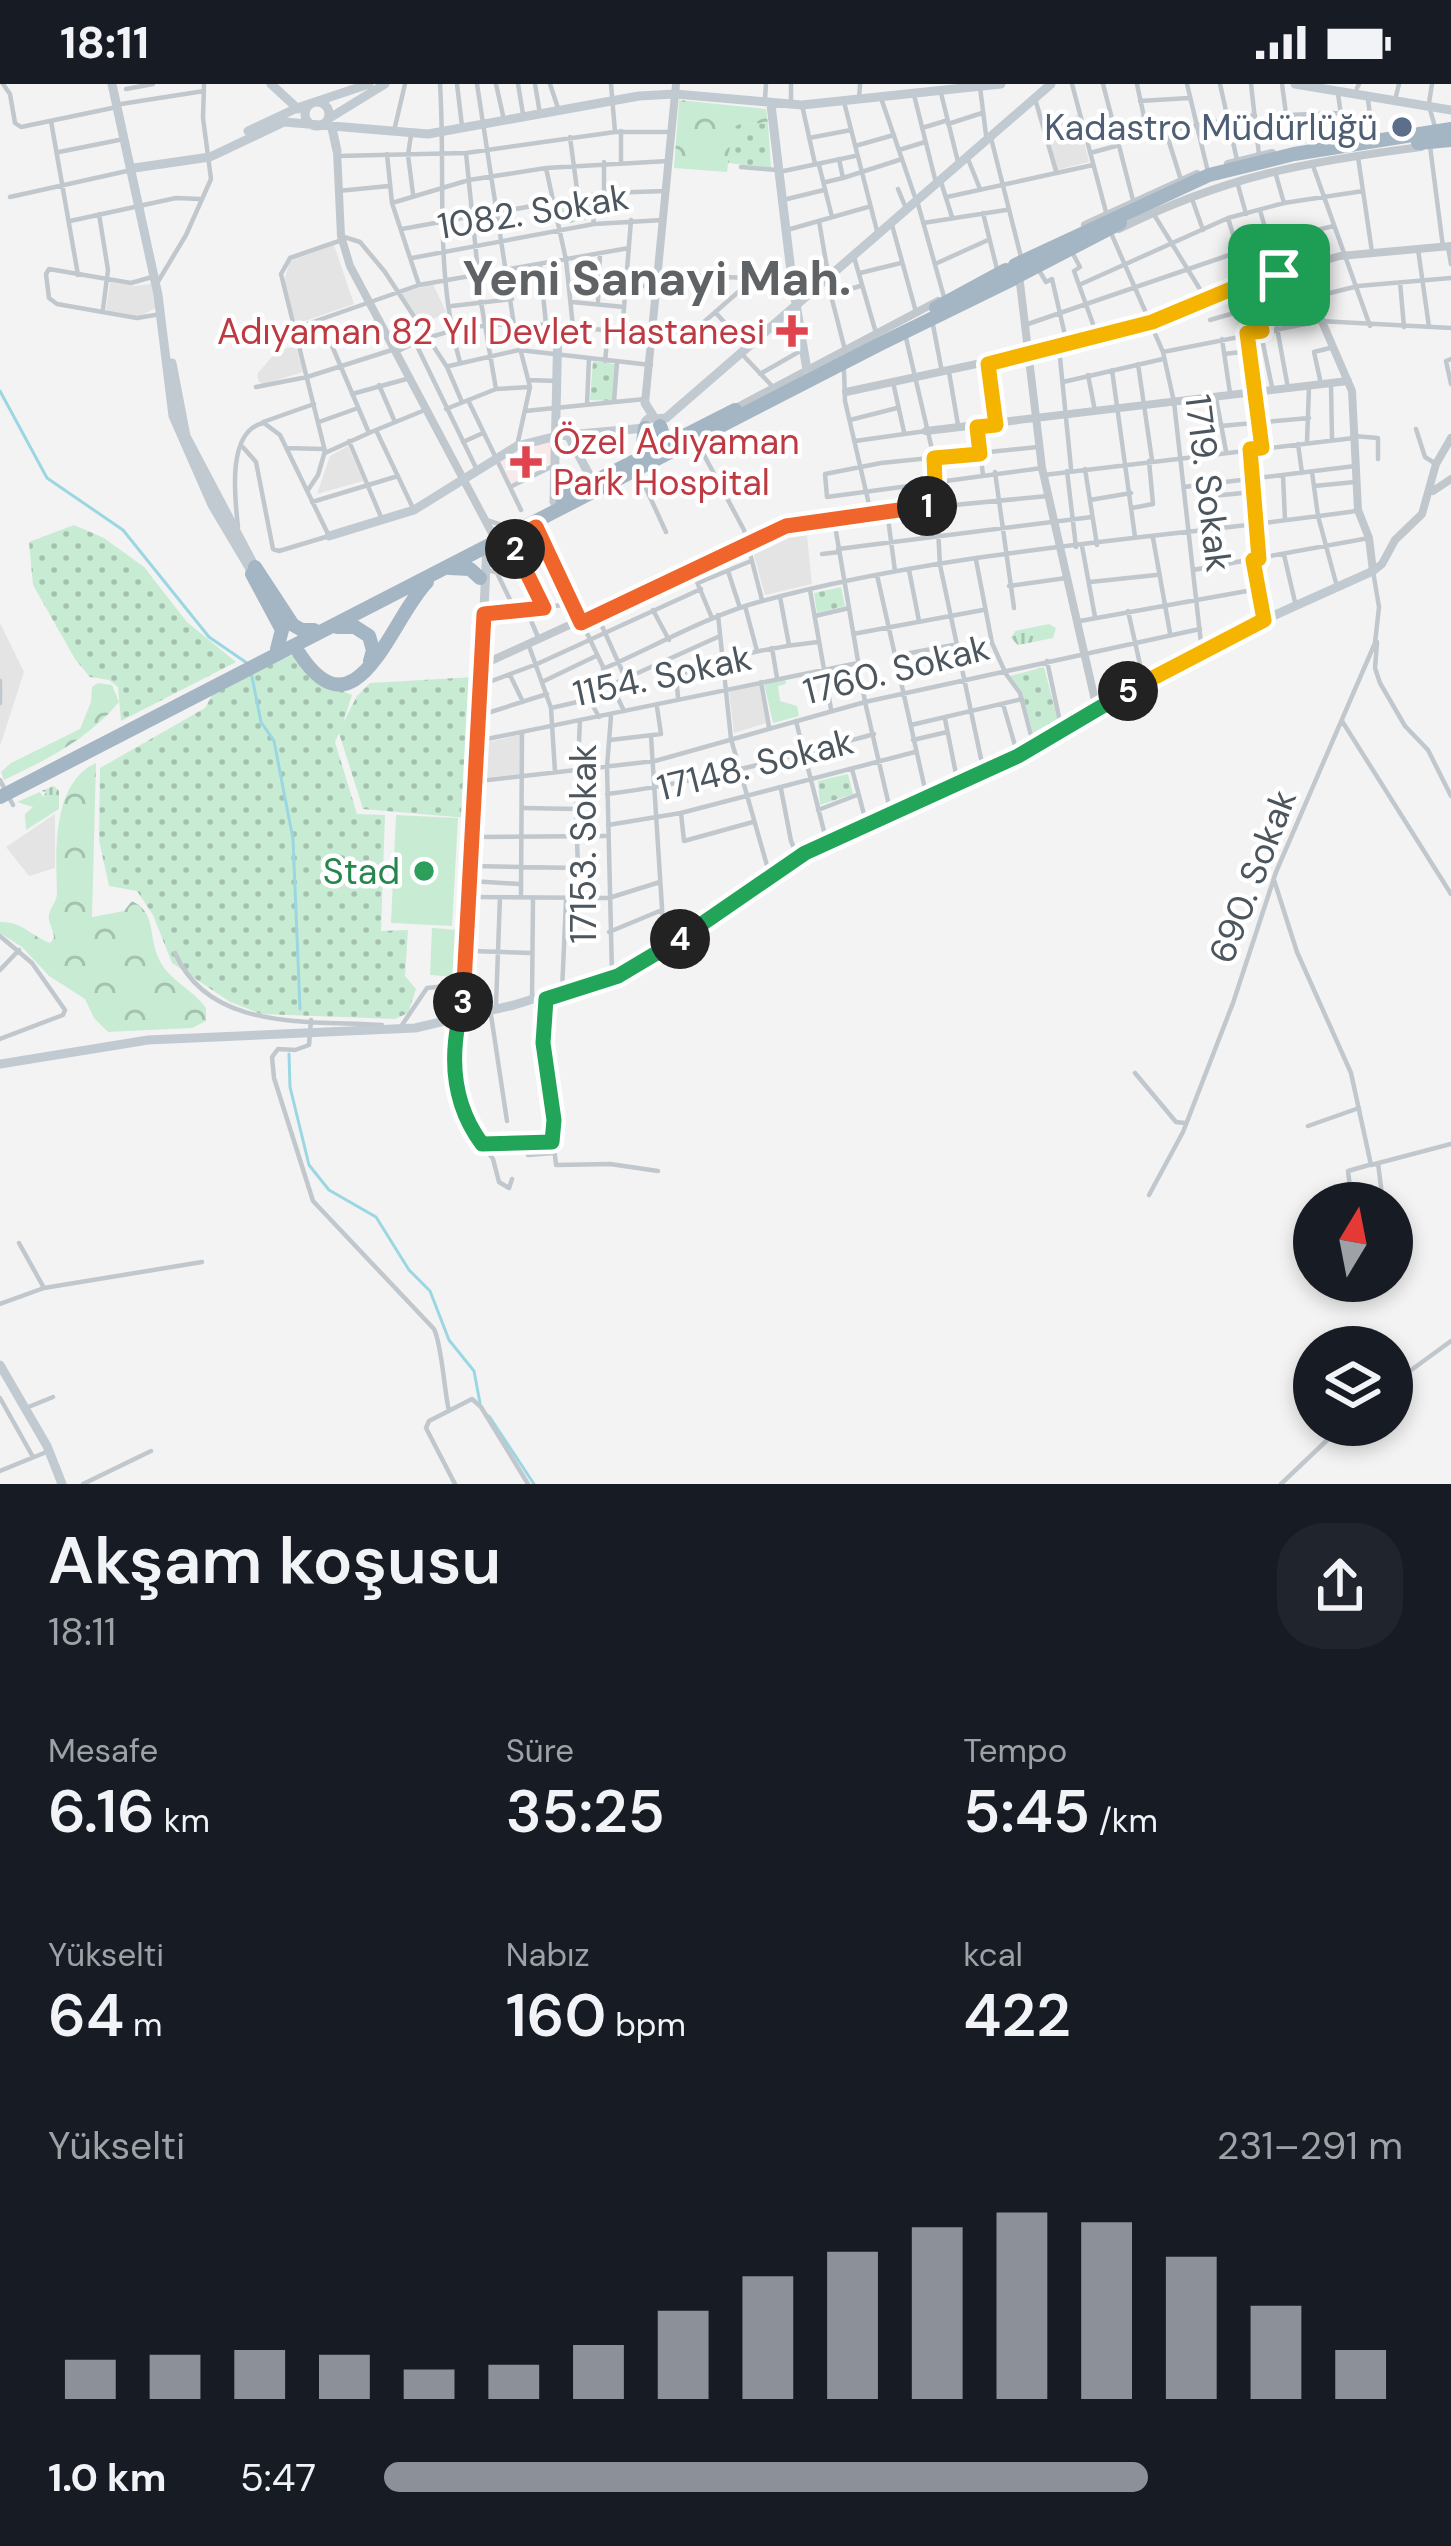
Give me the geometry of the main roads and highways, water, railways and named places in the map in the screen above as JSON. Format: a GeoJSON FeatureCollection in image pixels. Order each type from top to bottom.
{"type":"FeatureCollection","features":[{"type":"Feature","properties":{"kind":"highway"},"geometry":{"type":"LineString","coordinates":[[4,791],[486,543],[535,524],[1134,204],[1208,172],[1446,127]]}},
{"type":"Feature","properties":{"kind":"highway"},"geometry":{"type":"LineString","coordinates":[[668,449],[696,440],[775,388],[876,336],[1161,203],[1235,174],[1357,151],[1451,141]]}},
{"type":"Feature","properties":{"kind":"highway"},"geometry":{"type":"LineString","coordinates":[[651,425],[668,449]]}},
{"type":"Feature","properties":{"kind":"highway"},"geometry":{"type":"LineString","coordinates":[[643,464],[651,425]]}},
{"type":"Feature","properties":{"kind":"highway"},"geometry":{"type":"LineString","coordinates":[[270,654],[332,628],[593,482],[643,464]]}},
{"type":"Feature","properties":{"kind":"highway"},"geometry":{"type":"LineString","coordinates":[[253,568],[292,625],[314,630]]}},
{"type":"Feature","properties":{"kind":"highway"},"geometry":{"type":"LineString","coordinates":[[253,568],[291,635]]}},
{"type":"Feature","properties":{"kind":"highway"},"geometry":{"type":"LineString","coordinates":[[253,568],[282,630],[270,654]]}},
{"type":"Feature","properties":{"kind":"highway"},"geometry":{"type":"LineString","coordinates":[[332,628],[355,627],[370,639],[372,655],[357,676],[342,681],[326,678],[300,652],[313,673],[328,682],[342,684],[358,679],[372,666],[412,598],[442,568],[483,573]]}},
{"type":"Feature","properties":{"kind":"main road"},"geometry":{"type":"LineString","coordinates":[[274,84],[310,123],[332,137],[337,153]]}},
{"type":"Feature","properties":{"kind":"main road"},"geometry":{"type":"LineString","coordinates":[[274,84],[294,98],[322,103],[332,119],[337,153]]}},
{"type":"Feature","properties":{"kind":"main road"},"geometry":{"type":"LineString","coordinates":[[277,116],[369,84]]}},
{"type":"Feature","properties":{"kind":"main road"},"geometry":{"type":"LineString","coordinates":[[332,119],[343,106],[385,84]]}},
{"type":"Feature","properties":{"kind":"main road"},"geometry":{"type":"LineString","coordinates":[[989,138],[1054,84]]}},
{"type":"Feature","properties":{"kind":"main road"},"geometry":{"type":"LineString","coordinates":[[329,536],[415,511],[517,446],[651,425],[1054,84]]}},
{"type":"Feature","properties":{"kind":"main road"},"geometry":{"type":"LineString","coordinates":[[1295,84],[1397,90],[1429,105]]}},
{"type":"Feature","properties":{"kind":"main road"},"geometry":{"type":"LineString","coordinates":[[1322,84],[1451,108]]}},
{"type":"Feature","properties":{"kind":"main road"},"geometry":{"type":"LineString","coordinates":[[120,85],[124,139],[133,169]]}},
{"type":"Feature","properties":{"kind":"main road"},"geometry":{"type":"LineString","coordinates":[[133,169],[215,154],[277,123],[332,119],[358,131],[439,133],[675,89],[768,105],[796,105],[881,98],[901,90],[914,95],[991,85]]}},
{"type":"Feature","properties":{"kind":"main road"},"geometry":{"type":"LineString","coordinates":[[215,154],[277,116],[285,109],[285,95]]}},
{"type":"Feature","properties":{"kind":"main road"},"geometry":{"type":"LineString","coordinates":[[310,123],[305,111],[313,102]]}},
{"type":"Feature","properties":{"kind":"main road"},"geometry":{"type":"LineString","coordinates":[[122,104],[181,418],[221,514]]}},
{"type":"Feature","properties":{"kind":"main road"},"geometry":{"type":"LineString","coordinates":[[768,105],[792,280],[798,304],[807,370],[802,350],[798,304]]}},
{"type":"Feature","properties":{"kind":"main road"},"geometry":{"type":"LineString","coordinates":[[337,153],[343,137],[358,131]]}},
{"type":"Feature","properties":{"kind":"main road"},"geometry":{"type":"LineString","coordinates":[[827,277],[913,204]]}},
{"type":"Feature","properties":{"kind":"main road"},"geometry":{"type":"LineString","coordinates":[[157,278],[174,421],[253,568]]}},
{"type":"Feature","properties":{"kind":"main road"},"geometry":{"type":"LineString","coordinates":[[552,324],[562,436],[554,502]]}},
{"type":"Feature","properties":{"kind":"main road"},"geometry":{"type":"LineString","coordinates":[[646,401],[651,425]]}},
{"type":"Feature","properties":{"kind":"main road"},"geometry":{"type":"LineString","coordinates":[[562,436],[593,482]]}},
{"type":"Feature","properties":{"kind":"main road"},"geometry":{"type":"LineString","coordinates":[[232,527],[253,568]]}},
{"type":"Feature","properties":{"kind":"main road"},"geometry":{"type":"LineString","coordinates":[[481,685],[477,660],[486,543]]}},
{"type":"Feature","properties":{"kind":"main road"},"geometry":{"type":"LineString","coordinates":[[494,1013],[612,974],[798,857],[1018,756],[1144,682],[1372,571]]}},
{"type":"Feature","properties":{"kind":"main road"},"geometry":{"type":"LineString","coordinates":[[463,1020],[483,573]]}},
{"type":"Feature","properties":{"kind":"main road"},"geometry":{"type":"LineString","coordinates":[[0,1066],[148,1044],[408,1034],[606,980],[641,964],[741,895]]}},
{"type":"Feature","properties":{"kind":"main road"},"geometry":{"type":"LineString","coordinates":[[0,1365],[26,1408],[59,1484]]}},
{"type":"Feature","properties":{"kind":"main road"},"geometry":{"type":"LineString","coordinates":[[0,1375],[38,1455],[59,1484]]}},
{"type":"Feature","properties":{"kind":"waterway"},"geometry":{"type":"LineString","coordinates":[[0,391],[47,478],[123,530],[209,637],[247,663]]}},
{"type":"Feature","properties":{"kind":"waterway"},"geometry":{"type":"LineString","coordinates":[[251,672],[261,722],[274,741],[293,839],[300,1009]]}},
{"type":"Feature","properties":{"kind":"waterway"},"geometry":{"type":"LineString","coordinates":[[289,1054],[290,1087],[309,1165],[329,1190],[376,1217],[409,1270],[430,1291],[449,1340],[474,1371],[480,1403]]}},
{"type":"Feature","properties":{"kind":"waterway"},"geometry":{"type":"LineString","coordinates":[[489,1416],[534,1484]]}},
{"type":"Feature","properties":{"kind":"place","name":"Kadastro Müdürlüğü"},"geometry":{"type":"Point","coordinates":[1402,127]}},
{"type":"Feature","properties":{"kind":"place","name":"Adıyaman 82 Yıl Devlet Hastanesi"},"geometry":{"type":"Point","coordinates":[792,331]}},
{"type":"Feature","properties":{"kind":"place","name":"Özel Adıyaman Park Hospital"},"geometry":{"type":"Point","coordinates":[526,462]}},
{"type":"Feature","properties":{"kind":"place","name":"Stad"},"geometry":{"type":"Point","coordinates":[424,871]}},
{"type":"Feature","properties":{"kind":"district","name":"Yeni Sanayi Mah."},"geometry":{"type":"Point","coordinates":[657,278]}}]}
